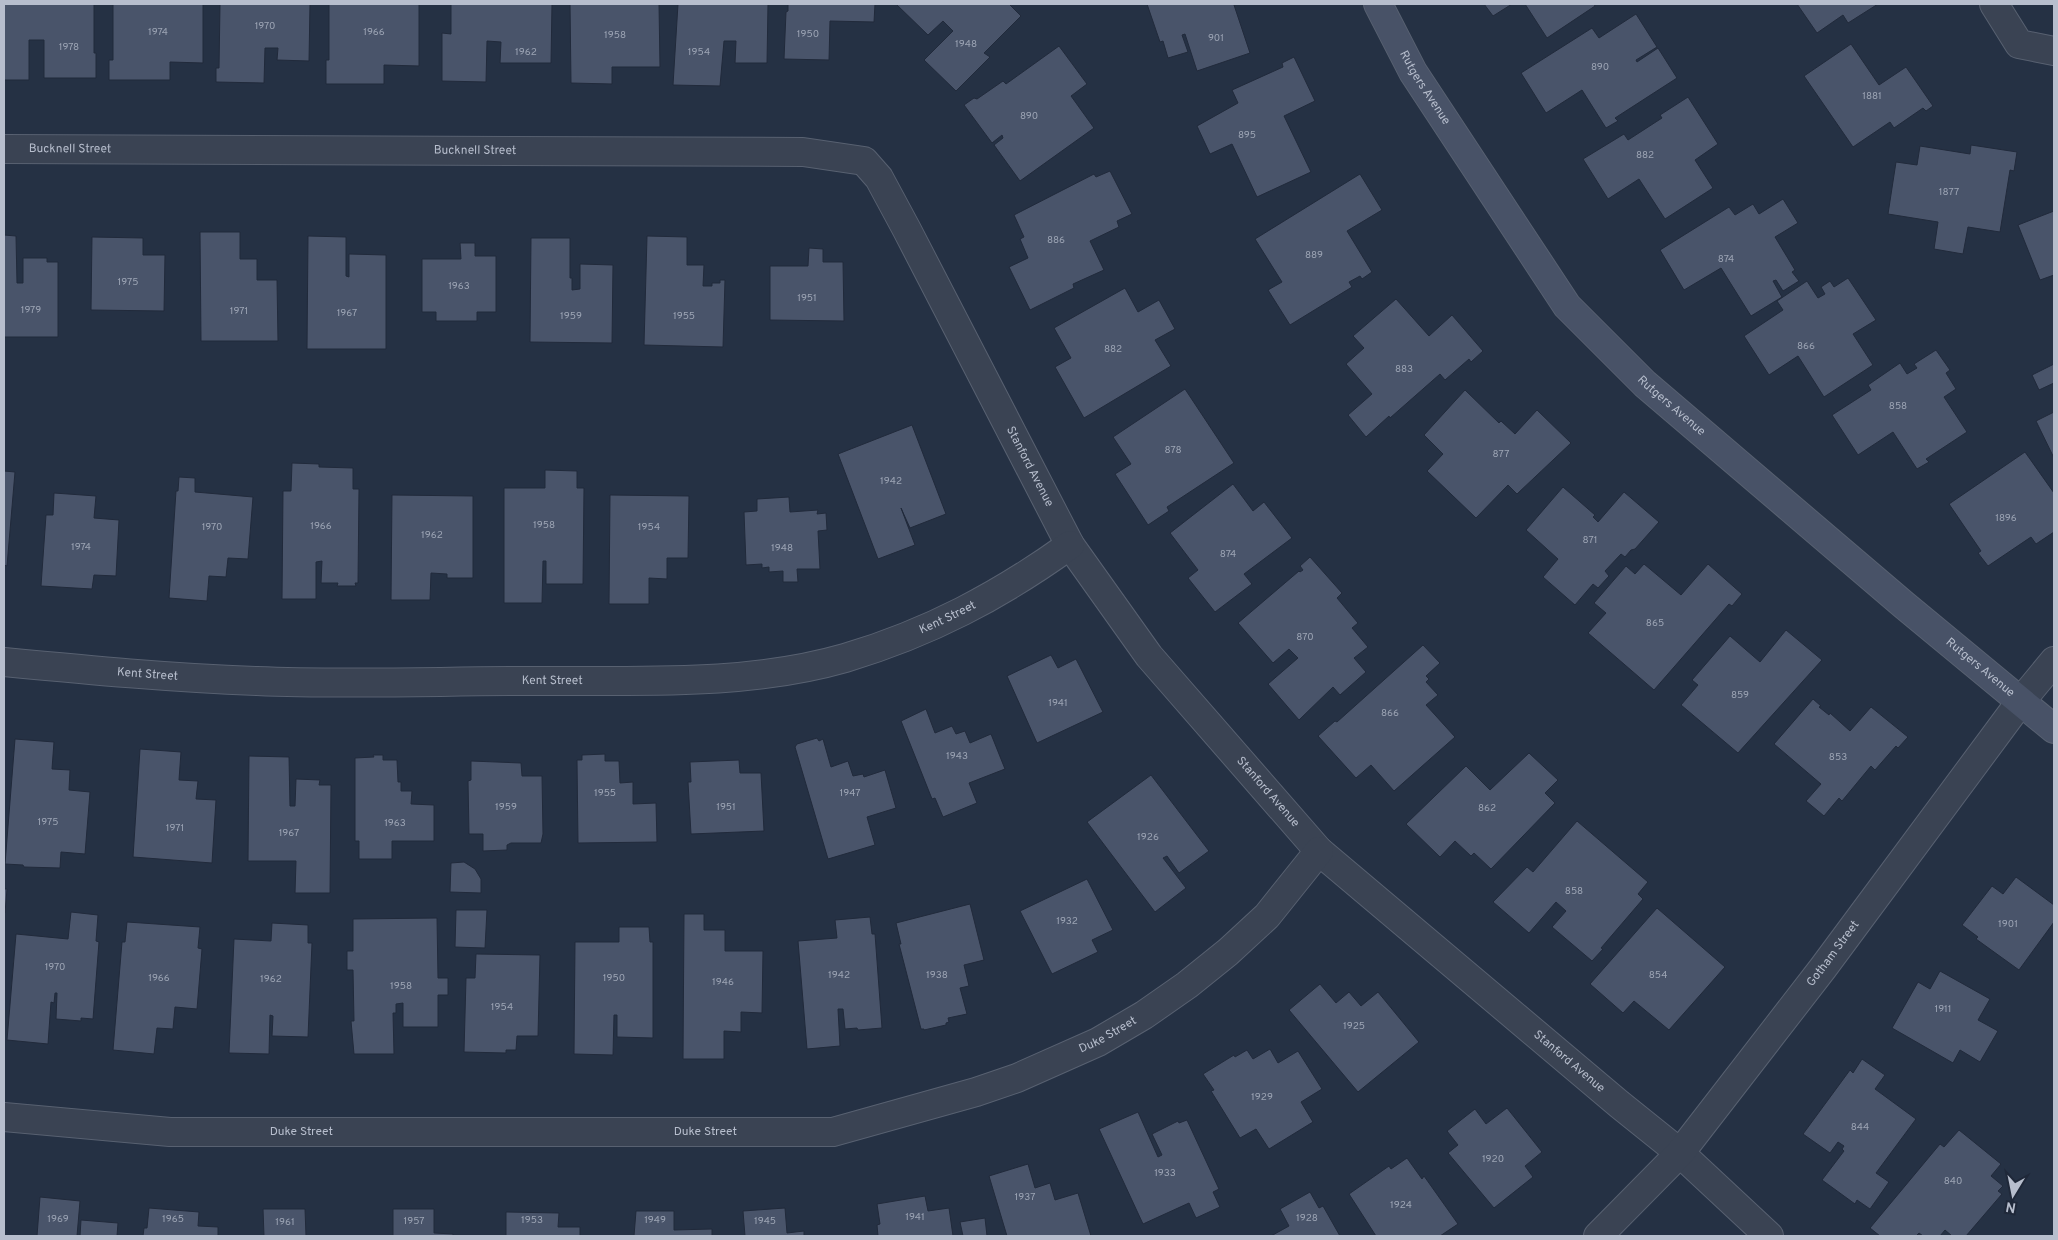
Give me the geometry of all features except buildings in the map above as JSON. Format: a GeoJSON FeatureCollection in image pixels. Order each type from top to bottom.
{"type":"FeatureCollection","features":[{"type":"Feature","properties":{"kind":"main road","name":"Rutgers Avenue"},"geometry":{"type":"LineString","coordinates":[[1378,4],[1413,72],[1567,306],[1645,384],[1896,599],[2054,728]]}},
{"type":"Feature","properties":{"kind":"street"},"geometry":{"type":"LineString","coordinates":[[1994,4],[2019,44],[2054,51]]}},
{"type":"Feature","properties":{"kind":"street","name":"Bucknell Street"},"geometry":{"type":"LineString","coordinates":[[4,149],[803,152],[864,161],[879,178],[907,230]]}},
{"type":"Feature","properties":{"kind":"street","name":"Stanford Avenue"},"geometry":{"type":"LineString","coordinates":[[907,230],[1070,545],[1149,656],[1319,852],[1680,1153],[1769,1236]]}},
{"type":"Feature","properties":{"kind":"street","name":"Kent Street"},"geometry":{"type":"LineString","coordinates":[[4,662],[166,677],[260,682],[705,680],[786,671],[843,658],[899,640],[944,622],[988,600],[1070,545]]}},
{"type":"Feature","properties":{"kind":"street","name":"Gotham Street"},"geometry":{"type":"LineString","coordinates":[[1598,1236],[1680,1153],[1824,968],[2021,701],[2054,661]]}},
{"type":"Feature","properties":{"kind":"street","name":"Duke Street"},"geometry":{"type":"LineString","coordinates":[[4,1117],[170,1132],[833,1132],[992,1086],[1058,1061],[1098,1042],[1144,1015],[1187,985],[1228,952],[1266,916],[1319,852]]}}]}
